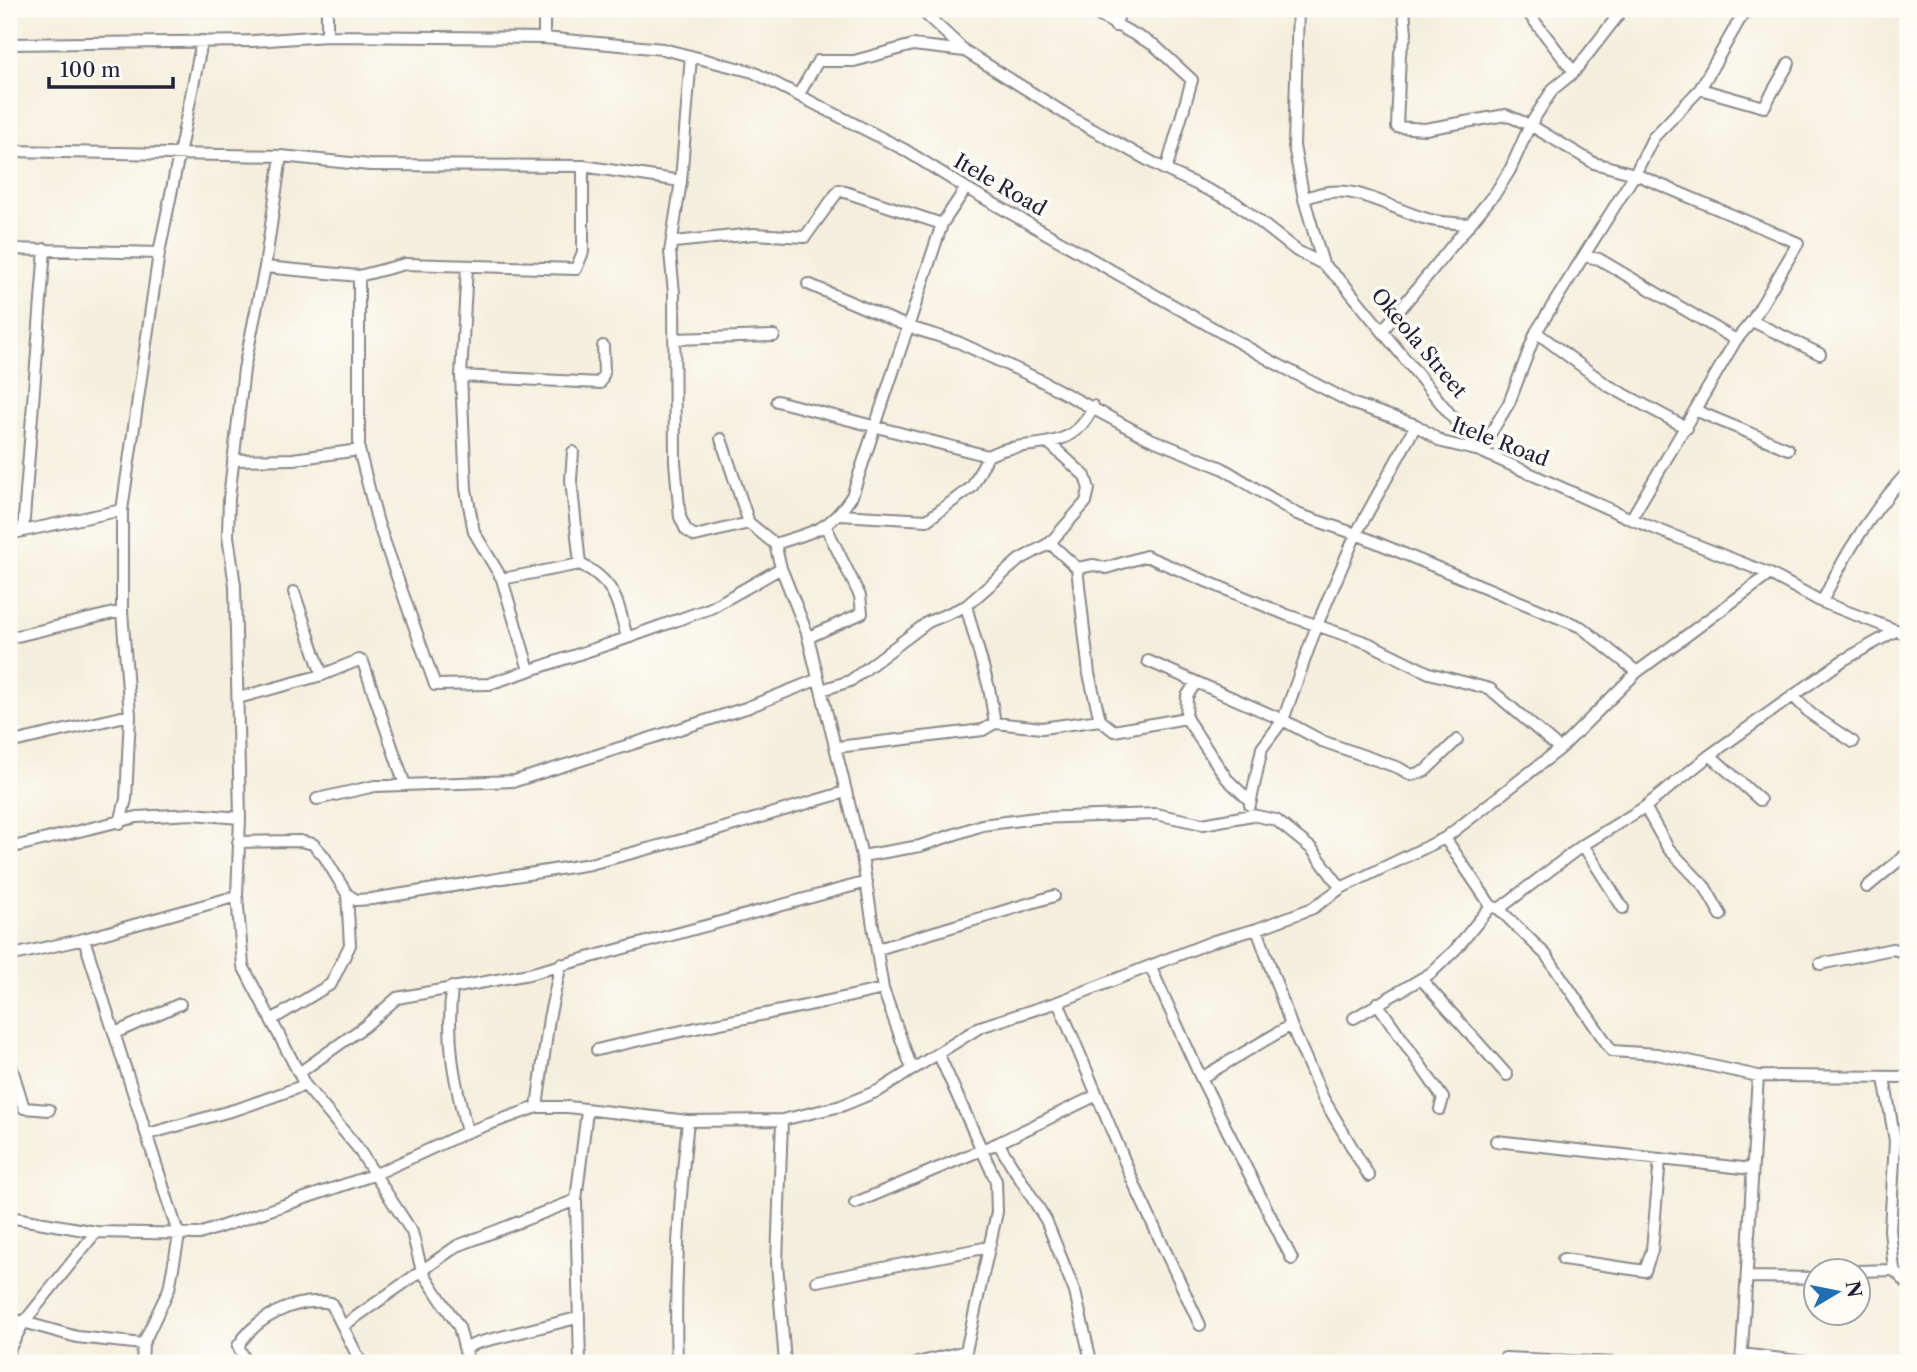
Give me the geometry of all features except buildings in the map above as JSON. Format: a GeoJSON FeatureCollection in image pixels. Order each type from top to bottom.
{"type":"FeatureCollection","features":[{"type":"Feature","properties":{"kind":"street"},"geometry":{"type":"LineString","coordinates":[[327,9],[327,36]]}},
{"type":"Feature","properties":{"kind":"street"},"geometry":{"type":"LineString","coordinates":[[544,9],[544,38]]}},
{"type":"Feature","properties":{"kind":"street"},"geometry":{"type":"LineString","coordinates":[[920,9],[965,51],[1077,121],[1166,170],[1236,203],[1297,251],[1323,264]]}},
{"type":"Feature","properties":{"kind":"street"},"geometry":{"type":"LineString","coordinates":[[1087,9],[1154,45],[1192,80],[1166,170]]}},
{"type":"Feature","properties":{"kind":"street"},"geometry":{"type":"LineString","coordinates":[[1115,26],[1121,9]]}},
{"type":"Feature","properties":{"kind":"street"},"geometry":{"type":"LineString","coordinates":[[1298,9],[1294,146],[1304,199],[1323,264]]}},
{"type":"Feature","properties":{"kind":"street"},"geometry":{"type":"LineString","coordinates":[[1404,9],[1406,34],[1400,53],[1398,127],[1425,129],[1506,115],[1530,125],[1594,163],[1635,174],[1798,243],[1752,321],[1736,340],[1697,411],[1631,519]]}},
{"type":"Feature","properties":{"kind":"street"},"geometry":{"type":"LineString","coordinates":[[1525,9],[1574,72]]}},
{"type":"Feature","properties":{"kind":"street"},"geometry":{"type":"LineString","coordinates":[[1383,330],[1510,170],[1530,125],[1553,89],[1574,72],[1623,9]]}},
{"type":"Feature","properties":{"kind":"street"},"geometry":{"type":"LineString","coordinates":[[1480,451],[1509,403],[1536,332],[1635,174],[1653,138],[1700,89],[1744,12]]}},
{"type":"Feature","properties":{"kind":"street","name":"Itele Road"},"geometry":{"type":"LineString","coordinates":[[9,44],[327,36],[544,38],[663,49],[753,72],[905,150],[966,188],[1275,363],[1353,404],[1416,425],[1442,442],[1480,451],[1631,519],[1770,575],[1822,602],[1903,632]]}},
{"type":"Feature","properties":{"kind":"street"},"geometry":{"type":"LineString","coordinates":[[120,823],[126,799],[130,715],[122,611],[122,510],[159,253],[202,41]]}},
{"type":"Feature","properties":{"kind":"street"},"geometry":{"type":"LineString","coordinates":[[799,94],[818,61],[854,61],[913,46],[965,51]]}},
{"type":"Feature","properties":{"kind":"street"},"geometry":{"type":"LineString","coordinates":[[691,56],[681,181],[674,242],[670,252],[675,462],[680,517],[686,530],[695,536],[750,523]]}},
{"type":"Feature","properties":{"kind":"street"},"geometry":{"type":"LineString","coordinates":[[1700,89],[1764,107],[1789,63]]}},
{"type":"Feature","properties":{"kind":"street"},"geometry":{"type":"LineString","coordinates":[[9,152],[281,156],[370,165],[583,166],[681,181]]}},
{"type":"Feature","properties":{"kind":"street"},"geometry":{"type":"LineString","coordinates":[[281,156],[265,267],[244,369],[233,460],[228,536],[235,586],[240,818],[237,896],[243,966],[273,1019],[305,1085],[376,1174],[412,1232],[422,1271],[459,1327],[467,1362]]}},
{"type":"Feature","properties":{"kind":"street"},"geometry":{"type":"LineString","coordinates":[[265,267],[359,276],[405,264],[576,269],[583,252],[583,166]]}},
{"type":"Feature","properties":{"kind":"street"},"geometry":{"type":"LineString","coordinates":[[775,544],[826,527],[840,515],[852,496],[943,224],[966,188]]}},
{"type":"Feature","properties":{"kind":"street"},"geometry":{"type":"LineString","coordinates":[[674,242],[754,234],[809,236],[839,190],[943,224]]}},
{"type":"Feature","properties":{"kind":"street"},"geometry":{"type":"LineString","coordinates":[[1304,199],[1324,190],[1355,194],[1430,220],[1469,224]]}},
{"type":"Feature","properties":{"kind":"street"},"geometry":{"type":"LineString","coordinates":[[1594,239],[1599,258]]}},
{"type":"Feature","properties":{"kind":"street"},"geometry":{"type":"LineString","coordinates":[[9,249],[159,253]]}},
{"type":"Feature","properties":{"kind":"street"},"geometry":{"type":"LineString","coordinates":[[23,531],[46,249]]}},
{"type":"Feature","properties":{"kind":"street"},"geometry":{"type":"LineString","coordinates":[[1584,256],[1599,258],[1736,340]]}},
{"type":"Feature","properties":{"kind":"street","name":"Okeola Street"},"geometry":{"type":"LineString","coordinates":[[1323,264],[1383,330],[1480,451]]}},
{"type":"Feature","properties":{"kind":"street"},"geometry":{"type":"LineString","coordinates":[[467,266],[461,376],[466,489],[474,532],[502,579],[529,670]]}},
{"type":"Feature","properties":{"kind":"street"},"geometry":{"type":"LineString","coordinates":[[359,276],[359,450],[382,536],[435,685],[489,684],[627,638],[711,608],[781,568]]}},
{"type":"Feature","properties":{"kind":"street"},"geometry":{"type":"LineString","coordinates":[[808,284],[909,327],[958,342],[1093,406],[1148,438],[1222,468],[1297,514],[1356,534],[1581,627],[1637,672]]}},
{"type":"Feature","properties":{"kind":"street"},"geometry":{"type":"LineString","coordinates":[[1752,321],[1820,354]]}},
{"type":"Feature","properties":{"kind":"street"},"geometry":{"type":"LineString","coordinates":[[1536,332],[1607,384],[1687,428]]}},
{"type":"Feature","properties":{"kind":"street"},"geometry":{"type":"LineString","coordinates":[[674,339],[774,336]]}},
{"type":"Feature","properties":{"kind":"street"},"geometry":{"type":"LineString","coordinates":[[461,376],[600,383],[604,373],[603,346]]}},
{"type":"Feature","properties":{"kind":"street"},"geometry":{"type":"LineString","coordinates":[[777,401],[988,457]]}},
{"type":"Feature","properties":{"kind":"street"},"geometry":{"type":"LineString","coordinates":[[840,515],[927,520],[972,487],[988,457],[998,451],[1050,444],[1087,421],[1093,406]]}},
{"type":"Feature","properties":{"kind":"street"},"geometry":{"type":"LineString","coordinates":[[1697,411],[1788,449]]}},
{"type":"Feature","properties":{"kind":"street"},"geometry":{"type":"LineString","coordinates":[[1252,815],[1249,800],[1262,748],[1283,720],[1317,625],[1356,534],[1416,425]]}},
{"type":"Feature","properties":{"kind":"street"},"geometry":{"type":"LineString","coordinates":[[722,439],[750,523],[775,544],[781,568],[807,633],[862,856],[883,989],[912,1069]]}},
{"type":"Feature","properties":{"kind":"street"},"geometry":{"type":"LineString","coordinates":[[317,799],[375,786],[516,781],[819,685],[850,681],[928,622],[966,606],[1018,559],[1049,543],[1086,502],[1089,489],[1085,477],[1050,444]]}},
{"type":"Feature","properties":{"kind":"street"},"geometry":{"type":"LineString","coordinates":[[233,460],[293,459],[359,450]]}},
{"type":"Feature","properties":{"kind":"street"},"geometry":{"type":"LineString","coordinates":[[573,452],[571,480],[580,564]]}},
{"type":"Feature","properties":{"kind":"street"},"geometry":{"type":"LineString","coordinates":[[1822,602],[1835,574],[1884,499],[1908,472]]}},
{"type":"Feature","properties":{"kind":"street"},"geometry":{"type":"LineString","coordinates":[[9,534],[122,510]]}},
{"type":"Feature","properties":{"kind":"street"},"geometry":{"type":"LineString","coordinates":[[807,633],[809,637],[862,613],[860,596],[826,527]]}},
{"type":"Feature","properties":{"kind":"street"},"geometry":{"type":"LineString","coordinates":[[1049,543],[1077,568],[1088,674],[1100,720],[1114,731],[1186,718]]}},
{"type":"Feature","properties":{"kind":"street"},"geometry":{"type":"LineString","coordinates":[[1077,568],[1094,565],[1106,568],[1146,556],[1368,643],[1429,673],[1490,689],[1560,749]]}},
{"type":"Feature","properties":{"kind":"street"},"geometry":{"type":"LineString","coordinates":[[502,579],[580,564],[599,573],[615,592],[627,638]]}},
{"type":"Feature","properties":{"kind":"street"},"geometry":{"type":"LineString","coordinates":[[9,1217],[96,1232],[179,1236],[199,1234],[376,1174],[467,1132],[537,1107],[688,1122],[782,1120],[841,1106],[880,1090],[980,1027],[1058,1002],[1151,968],[1214,941],[1257,929],[1313,908],[1341,888],[1445,838],[1560,749],[1637,672],[1770,575]]}},
{"type":"Feature","properties":{"kind":"street"},"geometry":{"type":"LineString","coordinates":[[294,592],[322,675]]}},
{"type":"Feature","properties":{"kind":"street"},"geometry":{"type":"LineString","coordinates":[[966,606],[989,688],[995,723]]}},
{"type":"Feature","properties":{"kind":"street"},"geometry":{"type":"LineString","coordinates":[[9,638],[122,611]]}},
{"type":"Feature","properties":{"kind":"street"},"geometry":{"type":"LineString","coordinates":[[1354,1018],[1421,979],[1455,950],[1495,907],[1583,845],[1645,807],[1710,755],[1842,661],[1903,632]]}},
{"type":"Feature","properties":{"kind":"street"},"geometry":{"type":"LineString","coordinates":[[1148,661],[1195,684],[1283,720],[1322,741],[1399,768],[1411,775],[1425,771],[1457,740]]}},
{"type":"Feature","properties":{"kind":"street"},"geometry":{"type":"LineString","coordinates":[[238,698],[322,675],[352,662],[363,662],[405,785]]}},
{"type":"Feature","properties":{"kind":"street"},"geometry":{"type":"LineString","coordinates":[[1195,684],[1187,696],[1186,718],[1227,779],[1249,800]]}},
{"type":"Feature","properties":{"kind":"street"},"geometry":{"type":"LineString","coordinates":[[1793,696],[1811,714],[1853,743]]}},
{"type":"Feature","properties":{"kind":"street"},"geometry":{"type":"LineString","coordinates":[[9,743],[130,715]]}},
{"type":"Feature","properties":{"kind":"street"},"geometry":{"type":"LineString","coordinates":[[837,747],[983,730],[995,723],[1042,728],[1100,720]]}},
{"type":"Feature","properties":{"kind":"street"},"geometry":{"type":"LineString","coordinates":[[1710,755],[1760,800]]}},
{"type":"Feature","properties":{"kind":"street"},"geometry":{"type":"LineString","coordinates":[[346,894],[356,900],[372,899],[590,864],[845,792]]}},
{"type":"Feature","properties":{"kind":"street"},"geometry":{"type":"LineString","coordinates":[[126,799],[137,817]]}},
{"type":"Feature","properties":{"kind":"street"},"geometry":{"type":"LineString","coordinates":[[1645,807],[1668,848],[1705,887],[1721,915]]}},
{"type":"Feature","properties":{"kind":"street"},"geometry":{"type":"LineString","coordinates":[[9,848],[137,817],[193,814],[240,818]]}},
{"type":"Feature","properties":{"kind":"street"},"geometry":{"type":"LineString","coordinates":[[862,856],[920,846],[982,825],[1036,818],[1156,814],[1203,824],[1252,815],[1276,820],[1312,849],[1341,888]]}},
{"type":"Feature","properties":{"kind":"street"},"geometry":{"type":"LineString","coordinates":[[1445,838],[1495,907],[1546,955],[1612,1051],[1657,1054],[1758,1076],[1908,1077]]}},
{"type":"Feature","properties":{"kind":"street"},"geometry":{"type":"LineString","coordinates":[[238,842],[300,841],[313,844],[324,856],[346,894],[350,945],[331,984],[273,1019]]}},
{"type":"Feature","properties":{"kind":"street"},"geometry":{"type":"LineString","coordinates":[[1583,845],[1623,908]]}},
{"type":"Feature","properties":{"kind":"street"},"geometry":{"type":"LineString","coordinates":[[1867,887],[1908,853]]}},
{"type":"Feature","properties":{"kind":"street"},"geometry":{"type":"LineString","coordinates":[[299,1073],[365,1026],[397,999],[529,974],[714,926],[798,898],[867,882]]}},
{"type":"Feature","properties":{"kind":"street"},"geometry":{"type":"LineString","coordinates":[[9,956],[84,939],[237,896]]}},
{"type":"Feature","properties":{"kind":"street"},"geometry":{"type":"LineString","coordinates":[[878,948],[1054,896]]}},
{"type":"Feature","properties":{"kind":"street"},"geometry":{"type":"LineString","coordinates":[[1257,929],[1291,1025],[1323,1098],[1369,1176]]}},
{"type":"Feature","properties":{"kind":"street"},"geometry":{"type":"LineString","coordinates":[[84,939],[179,1236],[169,1289],[143,1344],[142,1363]]}},
{"type":"Feature","properties":{"kind":"street"},"geometry":{"type":"LineString","coordinates":[[1820,964],[1892,949],[1908,952]]}},
{"type":"Feature","properties":{"kind":"street"},"geometry":{"type":"LineString","coordinates":[[537,1107],[549,1018],[561,964]]}},
{"type":"Feature","properties":{"kind":"street"},"geometry":{"type":"LineString","coordinates":[[1151,968],[1201,1079],[1292,1259]]}},
{"type":"Feature","properties":{"kind":"street"},"geometry":{"type":"LineString","coordinates":[[1421,979],[1507,1075]]}},
{"type":"Feature","properties":{"kind":"street"},"geometry":{"type":"LineString","coordinates":[[452,987],[448,1029],[450,1060],[467,1132]]}},
{"type":"Feature","properties":{"kind":"street"},"geometry":{"type":"LineString","coordinates":[[597,1050],[713,1022],[756,1018],[883,989]]}},
{"type":"Feature","properties":{"kind":"street"},"geometry":{"type":"LineString","coordinates":[[1058,1002],[1135,1186],[1200,1325]]}},
{"type":"Feature","properties":{"kind":"street"},"geometry":{"type":"LineString","coordinates":[[1377,1003],[1443,1098],[1440,1109]]}},
{"type":"Feature","properties":{"kind":"street"},"geometry":{"type":"LineString","coordinates":[[114,1033],[180,1004]]}},
{"type":"Feature","properties":{"kind":"street"},"geometry":{"type":"LineString","coordinates":[[1201,1079],[1291,1025]]}},
{"type":"Feature","properties":{"kind":"street"},"geometry":{"type":"LineString","coordinates":[[938,1053],[996,1181],[997,1212],[966,1351],[966,1363]]}},
{"type":"Feature","properties":{"kind":"street"},"geometry":{"type":"LineString","coordinates":[[9,1059],[24,1108],[50,1110]]}},
{"type":"Feature","properties":{"kind":"street"},"geometry":{"type":"LineString","coordinates":[[1758,1076],[1749,1277],[1743,1311],[1741,1359],[1814,1363]]}},
{"type":"Feature","properties":{"kind":"street"},"geometry":{"type":"LineString","coordinates":[[1884,1078],[1895,1141],[1890,1230],[1894,1270],[1908,1284]]}},
{"type":"Feature","properties":{"kind":"street"},"geometry":{"type":"LineString","coordinates":[[148,1134],[241,1108],[305,1085]]}},
{"type":"Feature","properties":{"kind":"street"},"geometry":{"type":"LineString","coordinates":[[855,1203],[981,1151],[1097,1095]]}},
{"type":"Feature","properties":{"kind":"street"},"geometry":{"type":"LineString","coordinates":[[580,1363],[576,1200],[587,1111]]}},
{"type":"Feature","properties":{"kind":"street"},"geometry":{"type":"LineString","coordinates":[[782,1120],[778,1263],[785,1363]]}},
{"type":"Feature","properties":{"kind":"street"},"geometry":{"type":"LineString","coordinates":[[677,1363],[675,1312],[680,1201],[688,1122]]}},
{"type":"Feature","properties":{"kind":"street"},"geometry":{"type":"LineString","coordinates":[[1496,1142],[1752,1169]]}},
{"type":"Feature","properties":{"kind":"street"},"geometry":{"type":"LineString","coordinates":[[998,1143],[1046,1220],[1074,1292],[1091,1361]]}},
{"type":"Feature","properties":{"kind":"street"},"geometry":{"type":"LineString","coordinates":[[1563,1259],[1645,1271],[1651,1250],[1660,1159]]}},
{"type":"Feature","properties":{"kind":"street"},"geometry":{"type":"LineString","coordinates":[[343,1326],[457,1246],[576,1200]]}},
{"type":"Feature","properties":{"kind":"street"},"geometry":{"type":"LineString","coordinates":[[9,1350],[24,1322],[96,1232]]}},
{"type":"Feature","properties":{"kind":"street"},"geometry":{"type":"LineString","coordinates":[[817,1280],[989,1247]]}},
{"type":"Feature","properties":{"kind":"street"},"geometry":{"type":"LineString","coordinates":[[1871,1271],[1894,1270]]}},
{"type":"Feature","properties":{"kind":"street"},"geometry":{"type":"LineString","coordinates":[[1749,1277],[1801,1278]]}},
{"type":"Feature","properties":{"kind":"street"},"geometry":{"type":"LineString","coordinates":[[247,1363],[238,1346],[254,1324],[304,1301],[331,1303],[361,1363]]}},
{"type":"Feature","properties":{"kind":"street"},"geometry":{"type":"LineString","coordinates":[[9,1318],[77,1337],[143,1344]]}},
{"type":"Feature","properties":{"kind":"street"},"geometry":{"type":"LineString","coordinates":[[467,1362],[466,1348],[477,1343],[577,1318]]}},
{"type":"Feature","properties":{"kind":"street"},"geometry":{"type":"LineString","coordinates":[[1903,1363],[1908,1340]]}},
{"type":"Feature","properties":{"kind":"street"},"geometry":{"type":"LineString","coordinates":[[917,1363],[966,1351]]}},
{"type":"Feature","properties":{"kind":"street"},"geometry":{"type":"LineString","coordinates":[[1505,1358],[1614,1363]]}}]}
